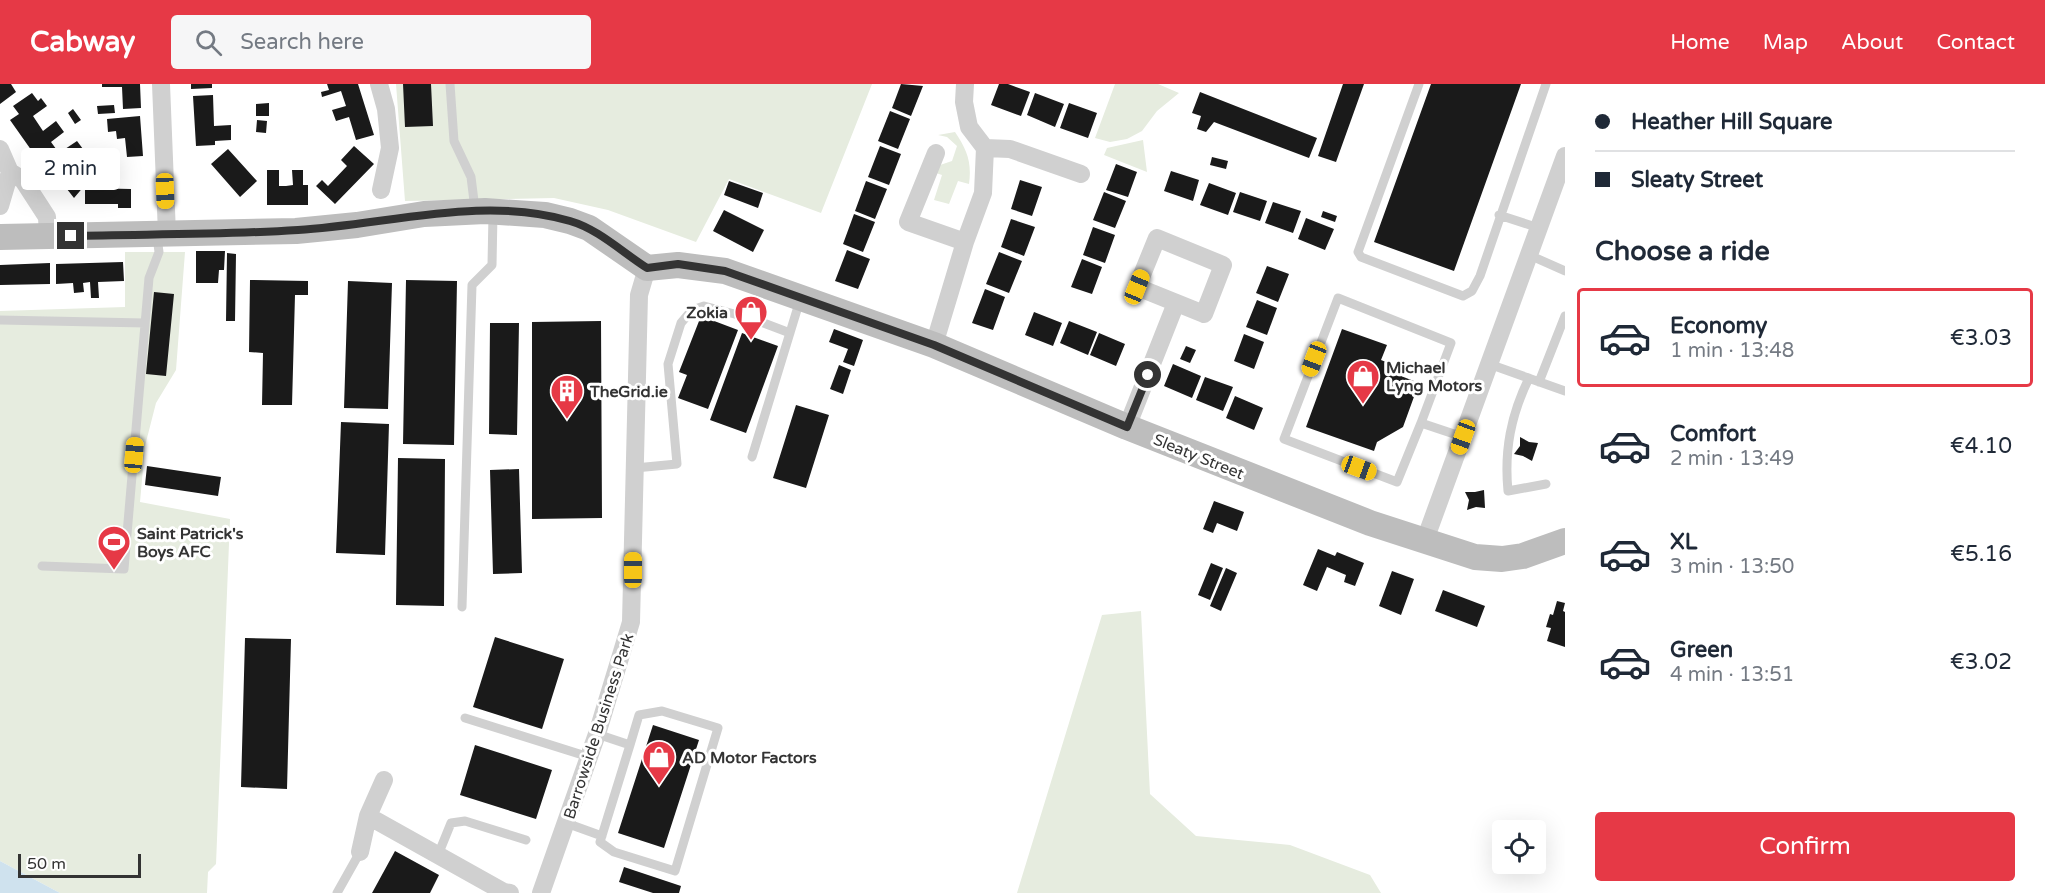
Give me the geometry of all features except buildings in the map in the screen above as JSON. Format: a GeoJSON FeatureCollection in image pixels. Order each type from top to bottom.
{"type":"FeatureCollection","features":[{"type":"Feature","properties":{"kind":"street"},"geometry":{"type":"LineString","coordinates":[[161,84],[162,234]]}},
{"type":"Feature","properties":{"kind":"street"},"geometry":{"type":"LineString","coordinates":[[379,84],[386,109],[390,148],[381,190]]}},
{"type":"Feature","properties":{"kind":"street"},"geometry":{"type":"LineString","coordinates":[[934,345],[965,242],[983,193],[985,148],[969,127],[964,102],[965,84]]}},
{"type":"Feature","properties":{"kind":"street"},"geometry":{"type":"LineString","coordinates":[[985,148],[1010,149],[1081,174]]}},
{"type":"Feature","properties":{"kind":"street"},"geometry":{"type":"LineString","coordinates":[[0,149],[10,172],[23,180],[47,217],[48,236]]}},
{"type":"Feature","properties":{"kind":"street"},"geometry":{"type":"LineString","coordinates":[[936,153],[908,222],[965,242]]}},
{"type":"Feature","properties":{"kind":"street"},"geometry":{"type":"LineString","coordinates":[[1425,540],[1564,160]]}},
{"type":"Feature","properties":{"kind":"street"},"geometry":{"type":"LineString","coordinates":[[0,206],[10,172]]}},
{"type":"Feature","properties":{"kind":"street"},"geometry":{"type":"LineString","coordinates":[[0,237],[296,231],[424,214],[484,211],[545,215],[570,221],[589,228],[647,268]]}},
{"type":"Feature","properties":{"kind":"street"},"geometry":{"type":"LineString","coordinates":[[1157,238],[1223,265],[1204,314],[1176,303],[1137,287],[1157,238]]}},
{"type":"Feature","properties":{"kind":"street","name":"Sleaty Street"},"geometry":{"type":"LineString","coordinates":[[647,268],[678,264],[725,271],[934,345],[1127,427],[1370,523],[1475,557],[1502,559],[1523,556],[1565,541]]}},
{"type":"Feature","properties":{"kind":"street","name":"Barrowside Business Park"},"geometry":{"type":"LineString","coordinates":[[541,893],[597,734],[631,622],[639,295],[647,268]]}},
{"type":"Feature","properties":{"kind":"street"},"geometry":{"type":"LineString","coordinates":[[1127,427],[1176,303]]}},
{"type":"Feature","properties":{"kind":"street"},"geometry":{"type":"LineString","coordinates":[[360,852],[368,816],[384,780]]}},
{"type":"Feature","properties":{"kind":"street"},"geometry":{"type":"LineString","coordinates":[[368,816],[504,892],[510,893]]}},
{"type":"Feature","properties":{"kind":"lane"},"geometry":{"type":"LineString","coordinates":[[450,84],[454,141],[484,211],[492,265],[472,285],[462,607]]}},
{"type":"Feature","properties":{"kind":"lane"},"geometry":{"type":"LineString","coordinates":[[1419,84],[1358,252],[1361,257],[1463,296],[1472,291],[1480,276],[1499,215],[1546,84]]}},
{"type":"Feature","properties":{"kind":"lane"},"geometry":{"type":"LineString","coordinates":[[1499,215],[1539,228]]}},
{"type":"Feature","properties":{"kind":"lane"},"geometry":{"type":"LineString","coordinates":[[42,566],[124,569],[149,278],[159,252],[162,234]]}},
{"type":"Feature","properties":{"kind":"lane"},"geometry":{"type":"LineString","coordinates":[[1529,255],[1565,271]]}},
{"type":"Feature","properties":{"kind":"lane"},"geometry":{"type":"LineString","coordinates":[[752,457],[800,298]]}},
{"type":"Feature","properties":{"kind":"lane"},"geometry":{"type":"LineString","coordinates":[[1338,298],[1451,343],[1421,423],[1397,482],[1284,439],[1338,298]]}},
{"type":"Feature","properties":{"kind":"lane"},"geometry":{"type":"LineString","coordinates":[[635,468],[677,464],[668,364],[681,323],[692,310],[704,306],[742,315]]}},
{"type":"Feature","properties":{"kind":"lane"},"geometry":{"type":"LineString","coordinates":[[1546,484],[1508,491],[1506,454],[1520,397],[1534,380],[1565,316]]}},
{"type":"Feature","properties":{"kind":"lane"},"geometry":{"type":"LineString","coordinates":[[753,319],[790,333]]}},
{"type":"Feature","properties":{"kind":"lane"},"geometry":{"type":"LineString","coordinates":[[0,320],[145,323]]}},
{"type":"Feature","properties":{"kind":"lane"},"geometry":{"type":"LineString","coordinates":[[1489,364],[1565,392]]}},
{"type":"Feature","properties":{"kind":"lane"},"geometry":{"type":"LineString","coordinates":[[1421,423],[1463,437]]}},
{"type":"Feature","properties":{"kind":"lane"},"geometry":{"type":"LineString","coordinates":[[662,711],[718,728],[675,871],[614,852],[600,842],[630,745],[639,715],[662,711]]}},
{"type":"Feature","properties":{"kind":"lane"},"geometry":{"type":"LineString","coordinates":[[465,718],[589,757]]}},
{"type":"Feature","properties":{"kind":"lane"},"geometry":{"type":"LineString","coordinates":[[597,734],[630,745]]}},
{"type":"Feature","properties":{"kind":"lane"},"geometry":{"type":"LineString","coordinates":[[438,855],[451,823],[465,820],[526,840]]}},
{"type":"Feature","properties":{"kind":"lane"},"geometry":{"type":"LineString","coordinates":[[566,823],[602,836]]}},
{"type":"Feature","properties":{"kind":"lane"},"geometry":{"type":"LineString","coordinates":[[337,893],[360,852]]}},
{"type":"Feature","properties":{"kind":"shaded area"},"geometry":{"type":"Polygon","coordinates":[[[396,84],[872,84],[821,213],[729,179],[696,242],[608,210],[554,198],[405,201],[396,84]]]}},
{"type":"Feature","properties":{"kind":"shaded area"},"geometry":{"type":"Polygon","coordinates":[[[1115,84],[1158,84],[1179,93],[1157,111],[1142,131],[1127,139],[1110,142],[1095,138],[1115,84]]]}},
{"type":"Feature","properties":{"kind":"shaded area"},"geometry":{"type":"Polygon","coordinates":[[[955,132],[968,156],[970,176],[969,184],[958,181],[949,204],[934,200],[942,175],[930,171],[952,161],[957,146],[947,137],[938,135],[955,132]]]}},
{"type":"Feature","properties":{"kind":"shaded area"},"geometry":{"type":"Polygon","coordinates":[[[1143,140],[1147,172],[1104,155],[1107,148],[1143,140]]]}},
{"type":"Feature","properties":{"kind":"shaded area","name":"Saint Patrick's Boys AFC"},"geometry":{"type":"Polygon","coordinates":[[[125,252],[185,252],[176,370],[156,403],[145,446],[140,502],[230,519],[216,864],[208,872],[207,893],[60,893],[0,861],[0,311],[125,307],[125,252]]]}},
{"type":"Feature","properties":{"kind":"shaded area"},"geometry":{"type":"Polygon","coordinates":[[[1141,611],[1150,794],[1196,836],[1290,845],[1370,875],[1381,893],[1017,893],[1102,615],[1141,611]]]}},
{"type":"Feature","properties":{"kind":"water"},"geometry":{"type":"Polygon","coordinates":[[[0,861],[60,893],[0,893],[0,861]]]}},
{"type":"Feature","properties":{"kind":"place","name":"Zokia"},"geometry":{"type":"Point","coordinates":[751,341]}},
{"type":"Feature","properties":{"kind":"place","name":"Michael Lyng Motors"},"geometry":{"type":"Point","coordinates":[1363,405]}},
{"type":"Feature","properties":{"kind":"place","name":"TheGrid.ie"},"geometry":{"type":"Point","coordinates":[567,420]}},
{"type":"Feature","properties":{"kind":"place","name":"Saint Patrick's Boys AFC"},"geometry":{"type":"Point","coordinates":[114,571]}},
{"type":"Feature","properties":{"kind":"place","name":"AD Motor Factors"},"geometry":{"type":"Point","coordinates":[659,786]}},
{"type":"Feature","properties":{"kind":"route"},"geometry":{"type":"LineString","coordinates":[[71,236],[296,231],[357,225],[424,214],[485,211],[545,215],[589,228],[647,268],[678,264],[725,271],[934,345],[1127,427],[1148,375]]}}]}
